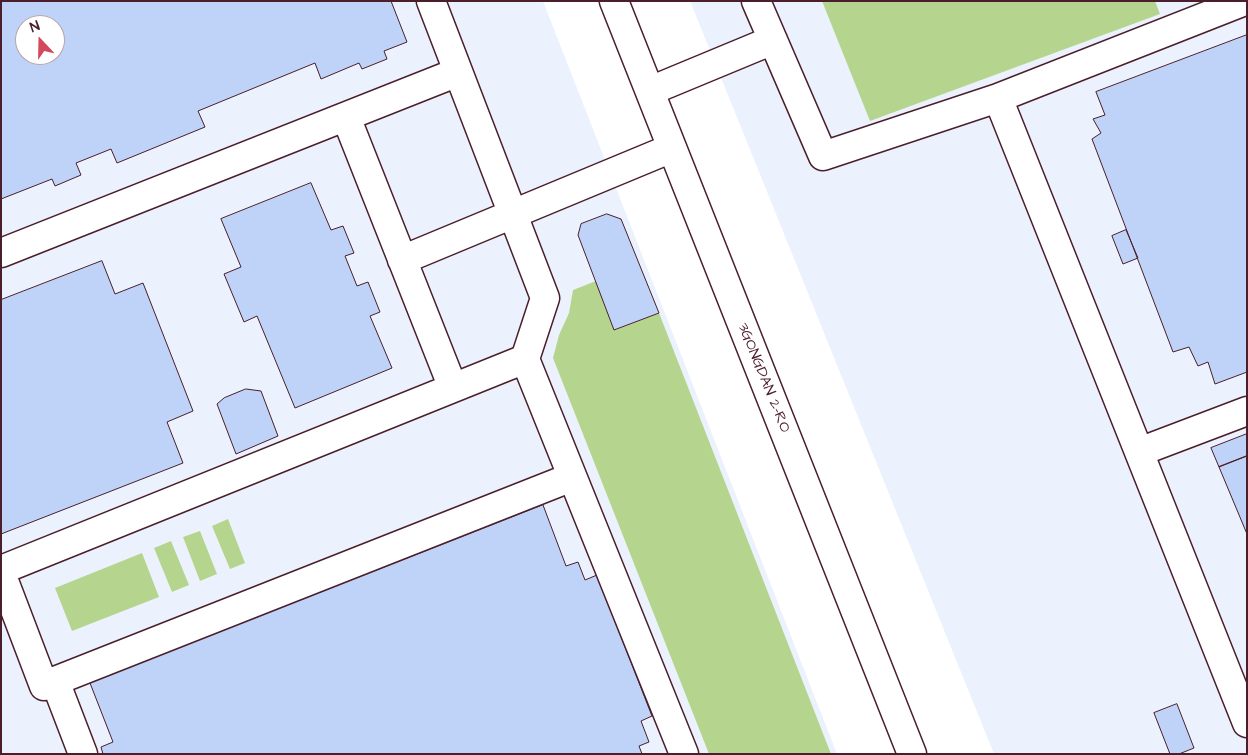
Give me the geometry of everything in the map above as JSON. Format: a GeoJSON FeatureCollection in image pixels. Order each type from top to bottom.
{"type":"FeatureCollection","features":[{"type":"Feature","properties":{"kind":"street"},"geometry":{"type":"LineString","coordinates":[[431,1],[545,298],[525,360],[684,754]]}},
{"type":"Feature","properties":{"kind":"street","name":"3GONGDAN 2-RO"},"geometry":{"type":"LineString","coordinates":[[614,1],[912,754]]}},
{"type":"Feature","properties":{"kind":"street"},"geometry":{"type":"LineString","coordinates":[[756,1],[823,156],[998,98],[1246,1]]}},
{"type":"Feature","properties":{"kind":"street"},"geometry":{"type":"LineString","coordinates":[[650,91],[773,40]]}},
{"type":"Feature","properties":{"kind":"street"},"geometry":{"type":"LineString","coordinates":[[1,253],[458,72]]}},
{"type":"Feature","properties":{"kind":"street"},"geometry":{"type":"LineString","coordinates":[[998,98],[1247,723]]}},
{"type":"Feature","properties":{"kind":"street"},"geometry":{"type":"LineString","coordinates":[[346,117],[453,388]]}},
{"type":"Feature","properties":{"kind":"street"},"geometry":{"type":"LineString","coordinates":[[402,260],[672,148]]}},
{"type":"Feature","properties":{"kind":"street"},"geometry":{"type":"LineString","coordinates":[[525,360],[1,572],[44,686],[572,477]]}},
{"type":"Feature","properties":{"kind":"street"},"geometry":{"type":"LineString","coordinates":[[1139,452],[1247,411]]}},
{"type":"Feature","properties":{"kind":"street"},"geometry":{"type":"LineString","coordinates":[[55,681],[83,754]]}},
{"type":"Feature","properties":{"kind":"shaded area"},"geometry":{"type":"Polygon","coordinates":[[[1,1],[543,1],[837,754],[1,754],[1,1]]]}},
{"type":"Feature","properties":{"kind":"shaded area"},"geometry":{"type":"Polygon","coordinates":[[[690,1],[1247,1],[1247,754],[994,754],[690,1]]]}},
{"type":"Feature","properties":{"kind":"green space"},"geometry":{"type":"Polygon","coordinates":[[[822,1],[1155,1],[1160,14],[870,121],[822,1]]]}},
{"type":"Feature","properties":{"kind":"green space"},"geometry":{"type":"Polygon","coordinates":[[[596,281],[615,330],[659,313],[831,754],[709,754],[553,358],[559,335],[569,313],[573,290],[596,281]]]}},
{"type":"Feature","properties":{"kind":"green space"},"geometry":{"type":"Polygon","coordinates":[[[228,519],[245,563],[230,569],[212,526],[228,519]]]}},
{"type":"Feature","properties":{"kind":"green space"},"geometry":{"type":"Polygon","coordinates":[[[200,531],[217,574],[200,581],[183,537],[200,531]]]}},
{"type":"Feature","properties":{"kind":"green space"},"geometry":{"type":"Polygon","coordinates":[[[171,541],[189,585],[172,592],[154,548],[171,541]]]}},
{"type":"Feature","properties":{"kind":"green space"},"geometry":{"type":"Polygon","coordinates":[[[142,553],[159,597],[72,631],[55,588],[142,553]]]}},
{"type":"Feature","properties":{"kind":"building"},"geometry":{"type":"Polygon","coordinates":[[[1,1],[391,1],[407,42],[384,51],[387,59],[362,69],[359,63],[321,79],[315,63],[198,111],[205,127],[117,163],[111,149],[76,163],[81,175],[55,186],[52,179],[1,199],[1,1]]]}},
{"type":"Feature","properties":{"kind":"building"},"geometry":{"type":"Polygon","coordinates":[[[1247,35],[1247,372],[1215,384],[1208,362],[1198,366],[1189,347],[1173,352],[1092,139],[1101,133],[1093,119],[1105,115],[1096,92],[1247,35]]]}},
{"type":"Feature","properties":{"kind":"building"},"geometry":{"type":"Polygon","coordinates":[[[311,183],[331,230],[343,226],[354,253],[345,256],[357,286],[368,282],[380,312],[370,316],[392,368],[295,408],[257,316],[244,322],[224,274],[241,267],[221,219],[311,183]]]}},
{"type":"Feature","properties":{"kind":"building"},"geometry":{"type":"Polygon","coordinates":[[[607,214],[621,219],[659,313],[614,330],[578,235],[581,224],[607,214]]]}},
{"type":"Feature","properties":{"kind":"building"},"geometry":{"type":"Polygon","coordinates":[[[1126,230],[1138,258],[1123,264],[1112,236],[1126,230]]]}},
{"type":"Feature","properties":{"kind":"building"},"geometry":{"type":"Polygon","coordinates":[[[102,261],[115,294],[143,283],[193,411],[167,422],[183,463],[1,534],[1,300],[102,261]]]}},
{"type":"Feature","properties":{"kind":"building"},"geometry":{"type":"Polygon","coordinates":[[[246,389],[261,391],[278,436],[236,454],[217,404],[224,398],[246,389]]]}},
{"type":"Feature","properties":{"kind":"building"},"geometry":{"type":"Polygon","coordinates":[[[1247,434],[1247,456],[1219,467],[1211,448],[1247,434]]]}},
{"type":"Feature","properties":{"kind":"building"},"geometry":{"type":"Polygon","coordinates":[[[1247,456],[1247,534],[1219,467],[1247,456]]]}},
{"type":"Feature","properties":{"kind":"building"},"geometry":{"type":"Polygon","coordinates":[[[543,505],[566,566],[578,562],[585,580],[597,575],[652,716],[641,721],[649,742],[639,746],[642,754],[103,754],[101,747],[113,742],[90,683],[543,505]]]}},
{"type":"Feature","properties":{"kind":"building"},"geometry":{"type":"Polygon","coordinates":[[[1177,704],[1194,748],[1179,754],[1170,754],[1154,713],[1177,704]]]}}]}
